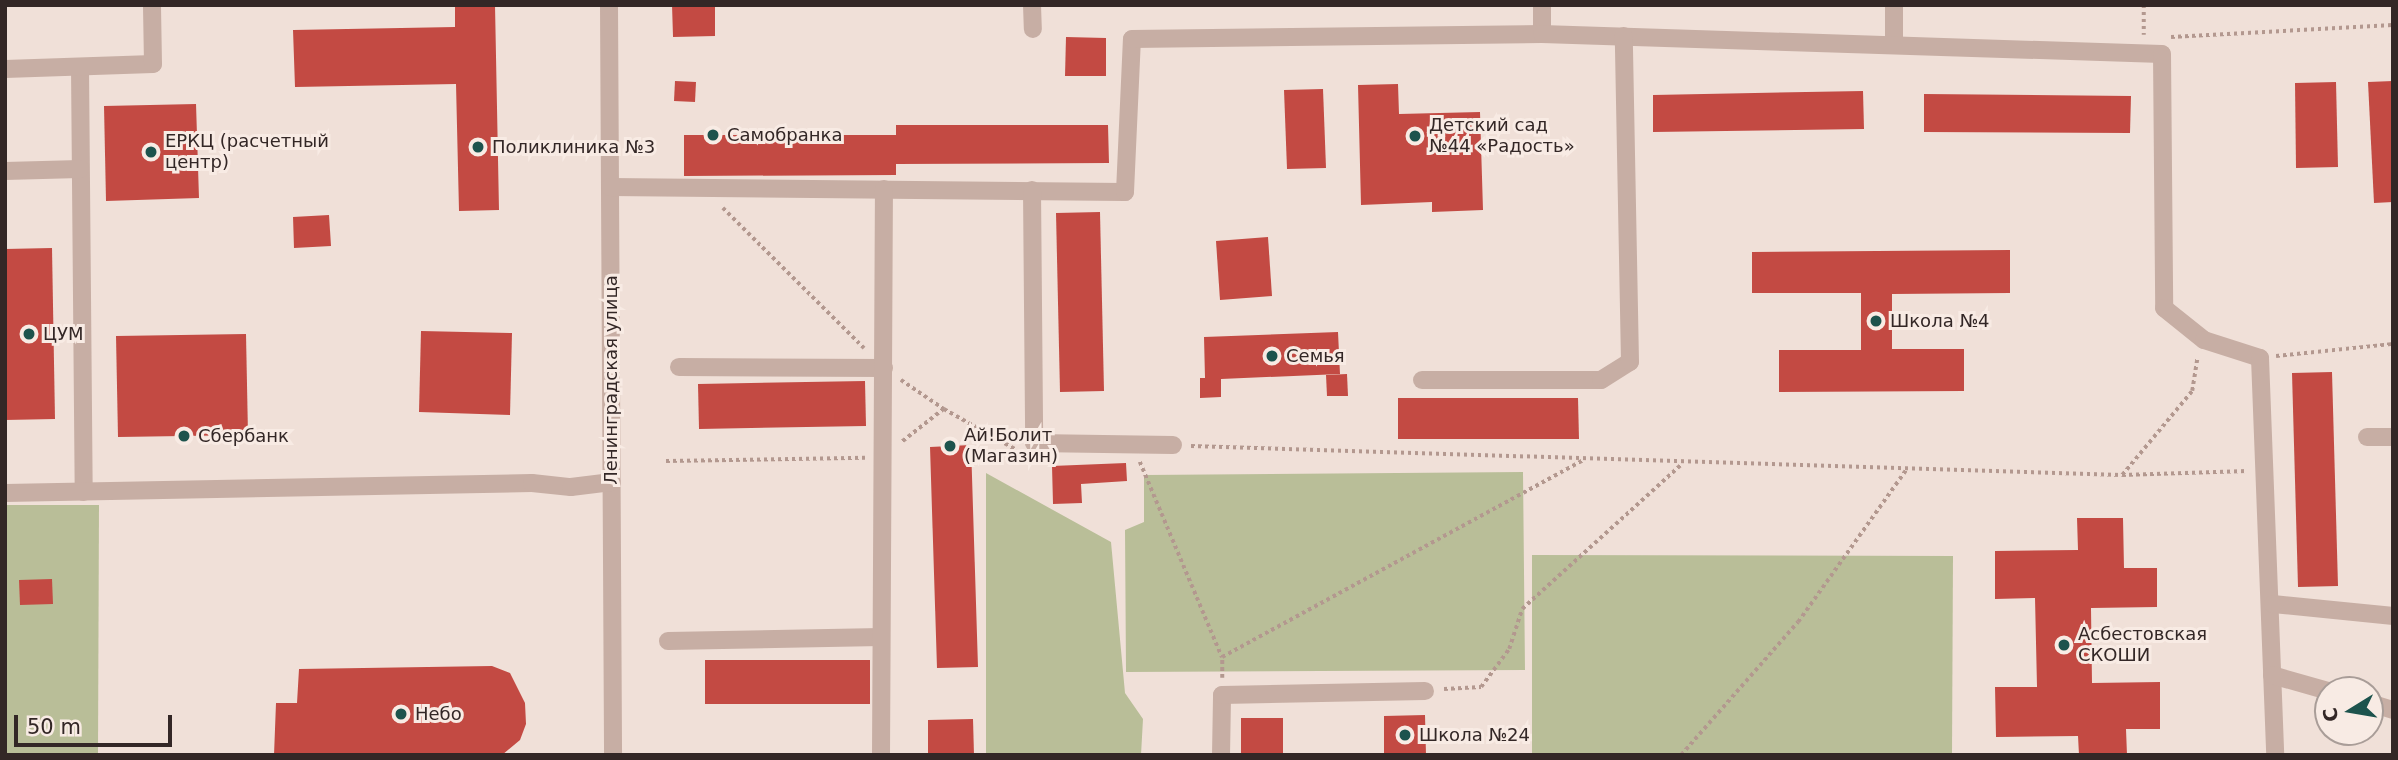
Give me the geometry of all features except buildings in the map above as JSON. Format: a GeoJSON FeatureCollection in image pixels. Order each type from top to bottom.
{"type":"FeatureCollection","features":[{"type":"Feature","properties":{"kind":"street"},"geometry":{"type":"LineString","coordinates":[[5,69],[153,64],[152,5]]}},
{"type":"Feature","properties":{"kind":"street","name":"Ленинградская улица"},"geometry":{"type":"LineString","coordinates":[[609,5],[613,755]]}},
{"type":"Feature","properties":{"kind":"street"},"geometry":{"type":"LineString","coordinates":[[1032,5],[1033,29]]}},
{"type":"Feature","properties":{"kind":"street"},"geometry":{"type":"LineString","coordinates":[[1542,5],[1542,34]]}},
{"type":"Feature","properties":{"kind":"street"},"geometry":{"type":"LineString","coordinates":[[1894,5],[1894,44]]}},
{"type":"Feature","properties":{"kind":"street"},"geometry":{"type":"LineString","coordinates":[[610,187],[1125,192],[1132,39],[1542,34],[2162,54],[2164,308],[2204,340],[2260,358],[2273,604],[2275,755]]}},
{"type":"Feature","properties":{"kind":"street"},"geometry":{"type":"LineString","coordinates":[[1422,380],[1601,380],[1630,362],[1623,36]]}},
{"type":"Feature","properties":{"kind":"street"},"geometry":{"type":"LineString","coordinates":[[80,67],[84,492]]}},
{"type":"Feature","properties":{"kind":"street"},"geometry":{"type":"LineString","coordinates":[[5,172],[80,169]]}},
{"type":"Feature","properties":{"kind":"street"},"geometry":{"type":"LineString","coordinates":[[881,755],[884,189]]}},
{"type":"Feature","properties":{"kind":"street"},"geometry":{"type":"LineString","coordinates":[[1032,190],[1034,443],[1172,445]]}},
{"type":"Feature","properties":{"kind":"street"},"geometry":{"type":"LineString","coordinates":[[679,367],[884,368]]}},
{"type":"Feature","properties":{"kind":"street"},"geometry":{"type":"LineString","coordinates":[[2367,437],[2393,437]]}},
{"type":"Feature","properties":{"kind":"street"},"geometry":{"type":"LineString","coordinates":[[5,493],[532,483],[571,487],[612,482]]}},
{"type":"Feature","properties":{"kind":"street"},"geometry":{"type":"LineString","coordinates":[[2273,604],[2393,616]]}},
{"type":"Feature","properties":{"kind":"street"},"geometry":{"type":"LineString","coordinates":[[668,640],[881,638]]}},
{"type":"Feature","properties":{"kind":"street"},"geometry":{"type":"LineString","coordinates":[[2272,675],[2314,687]]}},
{"type":"Feature","properties":{"kind":"street"},"geometry":{"type":"LineString","coordinates":[[1222,755],[1222,695],[1425,691]]}},
{"type":"Feature","properties":{"kind":"path"},"geometry":{"type":"LineString","coordinates":[[2142,53],[2144,5]]}},
{"type":"Feature","properties":{"kind":"path"},"geometry":{"type":"LineString","coordinates":[[2158,38],[2393,25]]}},
{"type":"Feature","properties":{"kind":"path"},"geometry":{"type":"LineString","coordinates":[[704,189],[884,368],[944,409],[1021,452]]}},
{"type":"Feature","properties":{"kind":"path"},"geometry":{"type":"LineString","coordinates":[[2122,475],[2192,391],[2204,340]]}},
{"type":"Feature","properties":{"kind":"path"},"geometry":{"type":"LineString","coordinates":[[2260,358],[2393,344]]}},
{"type":"Feature","properties":{"kind":"path"},"geometry":{"type":"LineString","coordinates":[[666,461],[883,458],[944,409]]}},
{"type":"Feature","properties":{"kind":"path"},"geometry":{"type":"LineString","coordinates":[[1133,444],[1222,657],[1222,695]]}},
{"type":"Feature","properties":{"kind":"path"},"geometry":{"type":"LineString","coordinates":[[1172,445],[1906,470],[2122,475],[2266,471]]}},
{"type":"Feature","properties":{"kind":"path"},"geometry":{"type":"LineString","coordinates":[[1222,657],[1586,459]]}},
{"type":"Feature","properties":{"kind":"path"},"geometry":{"type":"LineString","coordinates":[[1425,691],[1481,687],[1509,649],[1522,609],[1683,462]]}},
{"type":"Feature","properties":{"kind":"path"},"geometry":{"type":"LineString","coordinates":[[1681,755],[1798,622],[1906,470]]}},
{"type":"Feature","properties":{"kind":"green space"},"geometry":{"type":"Polygon","coordinates":[[[1523,472],[1525,670],[1126,672],[1125,530],[1144,522],[1144,475],[1523,472]]]}},
{"type":"Feature","properties":{"kind":"green space"},"geometry":{"type":"Polygon","coordinates":[[[986,473],[1111,542],[1125,693],[1143,719],[1141,755],[986,755],[986,473]]]}},
{"type":"Feature","properties":{"kind":"green space"},"geometry":{"type":"Polygon","coordinates":[[[5,505],[99,505],[98,755],[5,755],[5,505]]]}},
{"type":"Feature","properties":{"kind":"green space"},"geometry":{"type":"Polygon","coordinates":[[[1532,555],[1953,556],[1952,755],[1532,755],[1532,555]]]}},
{"type":"Feature","properties":{"kind":"place","name":"Самобранка"},"geometry":{"type":"Point","coordinates":[713,135]}},
{"type":"Feature","properties":{"kind":"place","name":"Детский сад №44 «Радость»"},"geometry":{"type":"Point","coordinates":[1415,136]}},
{"type":"Feature","properties":{"kind":"place","name":"Поликлиника №3"},"geometry":{"type":"Point","coordinates":[478,147]}},
{"type":"Feature","properties":{"kind":"place","name":"ЕРКЦ (расчетный центр)"},"geometry":{"type":"Point","coordinates":[151,152]}},
{"type":"Feature","properties":{"kind":"place","name":"Школа №4"},"geometry":{"type":"Point","coordinates":[1876,321]}},
{"type":"Feature","properties":{"kind":"place","name":"ЦУМ"},"geometry":{"type":"Point","coordinates":[29,334]}},
{"type":"Feature","properties":{"kind":"place","name":"Семья"},"geometry":{"type":"Point","coordinates":[1272,356]}},
{"type":"Feature","properties":{"kind":"place","name":"Сбербанк"},"geometry":{"type":"Point","coordinates":[184,436]}},
{"type":"Feature","properties":{"kind":"place","name":"Ай!Болит (Магазин)"},"geometry":{"type":"Point","coordinates":[950,446]}},
{"type":"Feature","properties":{"kind":"place","name":"Асбестовская СКОШИ"},"geometry":{"type":"Point","coordinates":[2064,645]}},
{"type":"Feature","properties":{"kind":"place","name":"Небо"},"geometry":{"type":"Point","coordinates":[401,714]}},
{"type":"Feature","properties":{"kind":"place","name":"Школа №24"},"geometry":{"type":"Point","coordinates":[1405,735]}}]}
